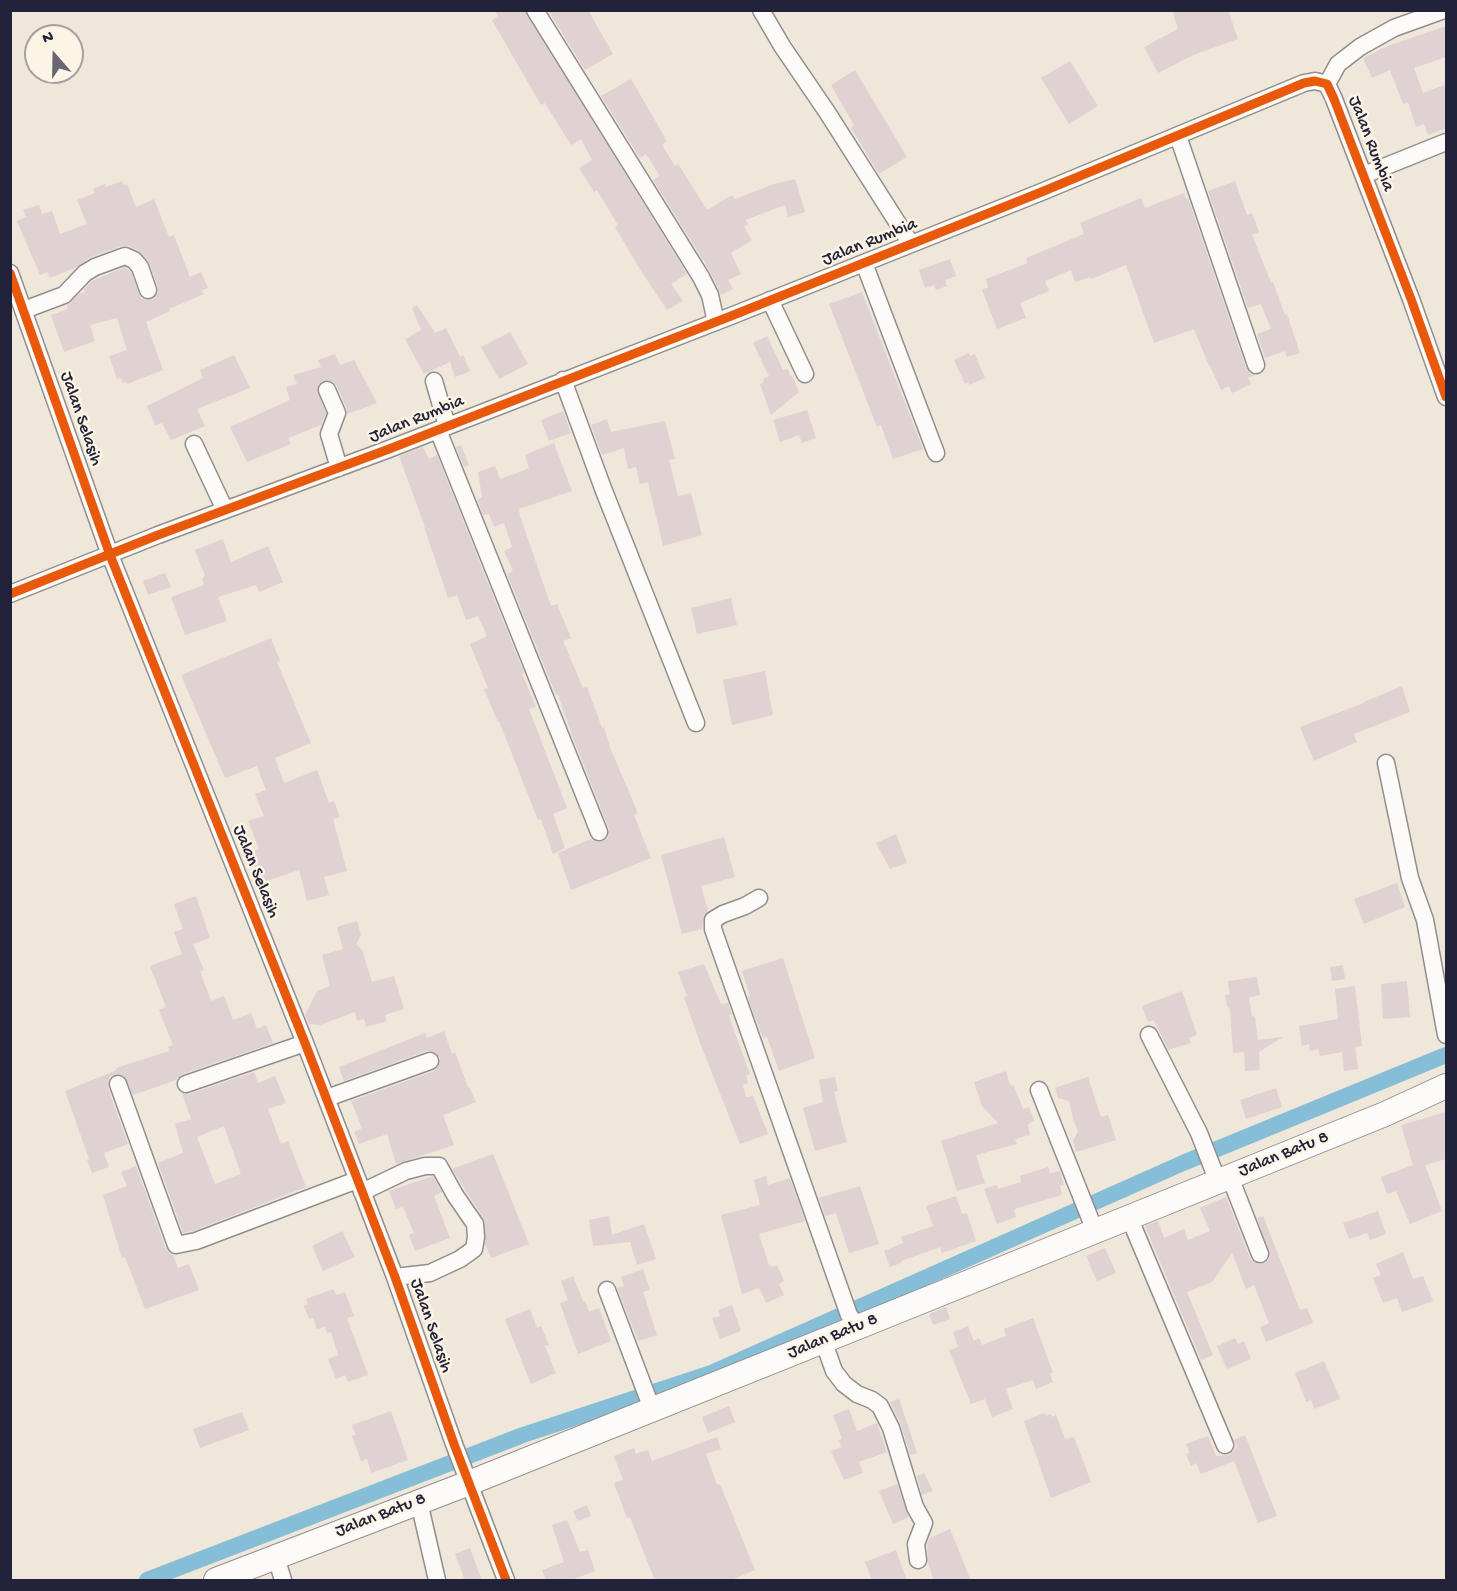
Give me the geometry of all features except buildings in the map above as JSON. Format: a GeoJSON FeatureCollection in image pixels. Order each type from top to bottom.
{"type":"FeatureCollection","features":[{"type":"Feature","properties":{"kind":"street"},"geometry":{"type":"LineString","coordinates":[[535,10],[701,277],[710,295],[716,322]]}},
{"type":"Feature","properties":{"kind":"street"},"geometry":{"type":"LineString","coordinates":[[761,10],[911,244]]}},
{"type":"Feature","properties":{"kind":"street"},"geometry":{"type":"LineString","coordinates":[[1327,84],[1338,64],[1360,47],[1394,28],[1444,10]]}},
{"type":"Feature","properties":{"kind":"street","name":"Jalan Rumbia"},"geometry":{"type":"LineString","coordinates":[[10,594],[716,322],[1178,136],[1232,111],[1304,83],[1315,81],[1327,84],[1364,175],[1446,397]]}},
{"type":"Feature","properties":{"kind":"street"},"geometry":{"type":"LineString","coordinates":[[1178,136],[1256,365]]}},
{"type":"Feature","properties":{"kind":"street"},"geometry":{"type":"LineString","coordinates":[[1364,175],[1446,142]]}},
{"type":"Feature","properties":{"kind":"street"},"geometry":{"type":"LineString","coordinates":[[24,310],[64,295],[90,270],[125,256],[134,260],[140,267],[148,290]]}},
{"type":"Feature","properties":{"kind":"street"},"geometry":{"type":"LineString","coordinates":[[864,263],[936,453]]}},
{"type":"Feature","properties":{"kind":"street","name":"Jalan Selasih"},"geometry":{"type":"LineString","coordinates":[[10,273],[110,555],[327,1098],[506,1581]]}},
{"type":"Feature","properties":{"kind":"street"},"geometry":{"type":"LineString","coordinates":[[771,300],[805,374]]}},
{"type":"Feature","properties":{"kind":"street"},"geometry":{"type":"LineString","coordinates":[[563,380],[604,491],[696,723]]}},
{"type":"Feature","properties":{"kind":"street"},"geometry":{"type":"LineString","coordinates":[[434,381],[443,428],[599,832]]}},
{"type":"Feature","properties":{"kind":"street"},"geometry":{"type":"LineString","coordinates":[[327,390],[337,413],[329,434],[339,468]]}},
{"type":"Feature","properties":{"kind":"street"},"geometry":{"type":"LineString","coordinates":[[194,444],[225,510]]}},
{"type":"Feature","properties":{"kind":"street"},"geometry":{"type":"LineString","coordinates":[[1386,763],[1410,878],[1425,920],[1446,1033]]}},
{"type":"Feature","properties":{"kind":"street"},"geometry":{"type":"LineString","coordinates":[[759,898],[713,920],[713,929],[853,1321]]}},
{"type":"Feature","properties":{"kind":"street"},"geometry":{"type":"LineString","coordinates":[[1149,1035],[1260,1254]]}},
{"type":"Feature","properties":{"kind":"street"},"geometry":{"type":"LineString","coordinates":[[186,1084],[305,1043]]}},
{"type":"Feature","properties":{"kind":"street"},"geometry":{"type":"LineString","coordinates":[[327,1098],[430,1061]]}},
{"type":"Feature","properties":{"kind":"street"},"geometry":{"type":"LineString","coordinates":[[118,1084],[176,1245],[196,1241],[406,1171],[425,1166],[439,1166],[475,1224],[474,1249],[460,1259],[430,1273],[395,1277]]}},
{"type":"Feature","properties":{"kind":"street","name":"Jalan Batu 8"},"geometry":{"type":"LineString","coordinates":[[219,1580],[419,1502],[466,1476],[650,1403],[823,1340],[853,1321],[1092,1222],[1129,1217],[1220,1175],[1385,1114],[1446,1086]]}},
{"type":"Feature","properties":{"kind":"street"},"geometry":{"type":"LineString","coordinates":[[1039,1090],[1092,1222]]}},
{"type":"Feature","properties":{"kind":"street"},"geometry":{"type":"LineString","coordinates":[[1129,1217],[1225,1445]]}},
{"type":"Feature","properties":{"kind":"street"},"geometry":{"type":"LineString","coordinates":[[607,1290],[650,1403]]}},
{"type":"Feature","properties":{"kind":"street"},"geometry":{"type":"LineString","coordinates":[[823,1340],[834,1371],[844,1384],[880,1406],[891,1428],[915,1507],[924,1523],[916,1544],[918,1560]]}},
{"type":"Feature","properties":{"kind":"street"},"geometry":{"type":"LineString","coordinates":[[419,1502],[437,1581]]}},
{"type":"Feature","properties":{"kind":"street"},"geometry":{"type":"LineString","coordinates":[[276,1557],[284,1581]]}},
{"type":"Feature","properties":{"kind":"waterway"},"geometry":{"type":"LineString","coordinates":[[147,1580],[523,1435],[711,1373],[1183,1163],[1446,1055]]}},
{"type":"Feature","properties":{"kind":"cycle path"},"geometry":{"type":"LineString","coordinates":[[10,594],[158,535],[389,449],[731,316],[1039,193],[1304,83],[1315,81],[1327,84],[1334,99],[1446,397]]}},
{"type":"Feature","properties":{"kind":"cycle path"},"geometry":{"type":"LineString","coordinates":[[10,273],[110,555],[305,1043],[395,1277],[454,1444],[506,1580]]}}]}
